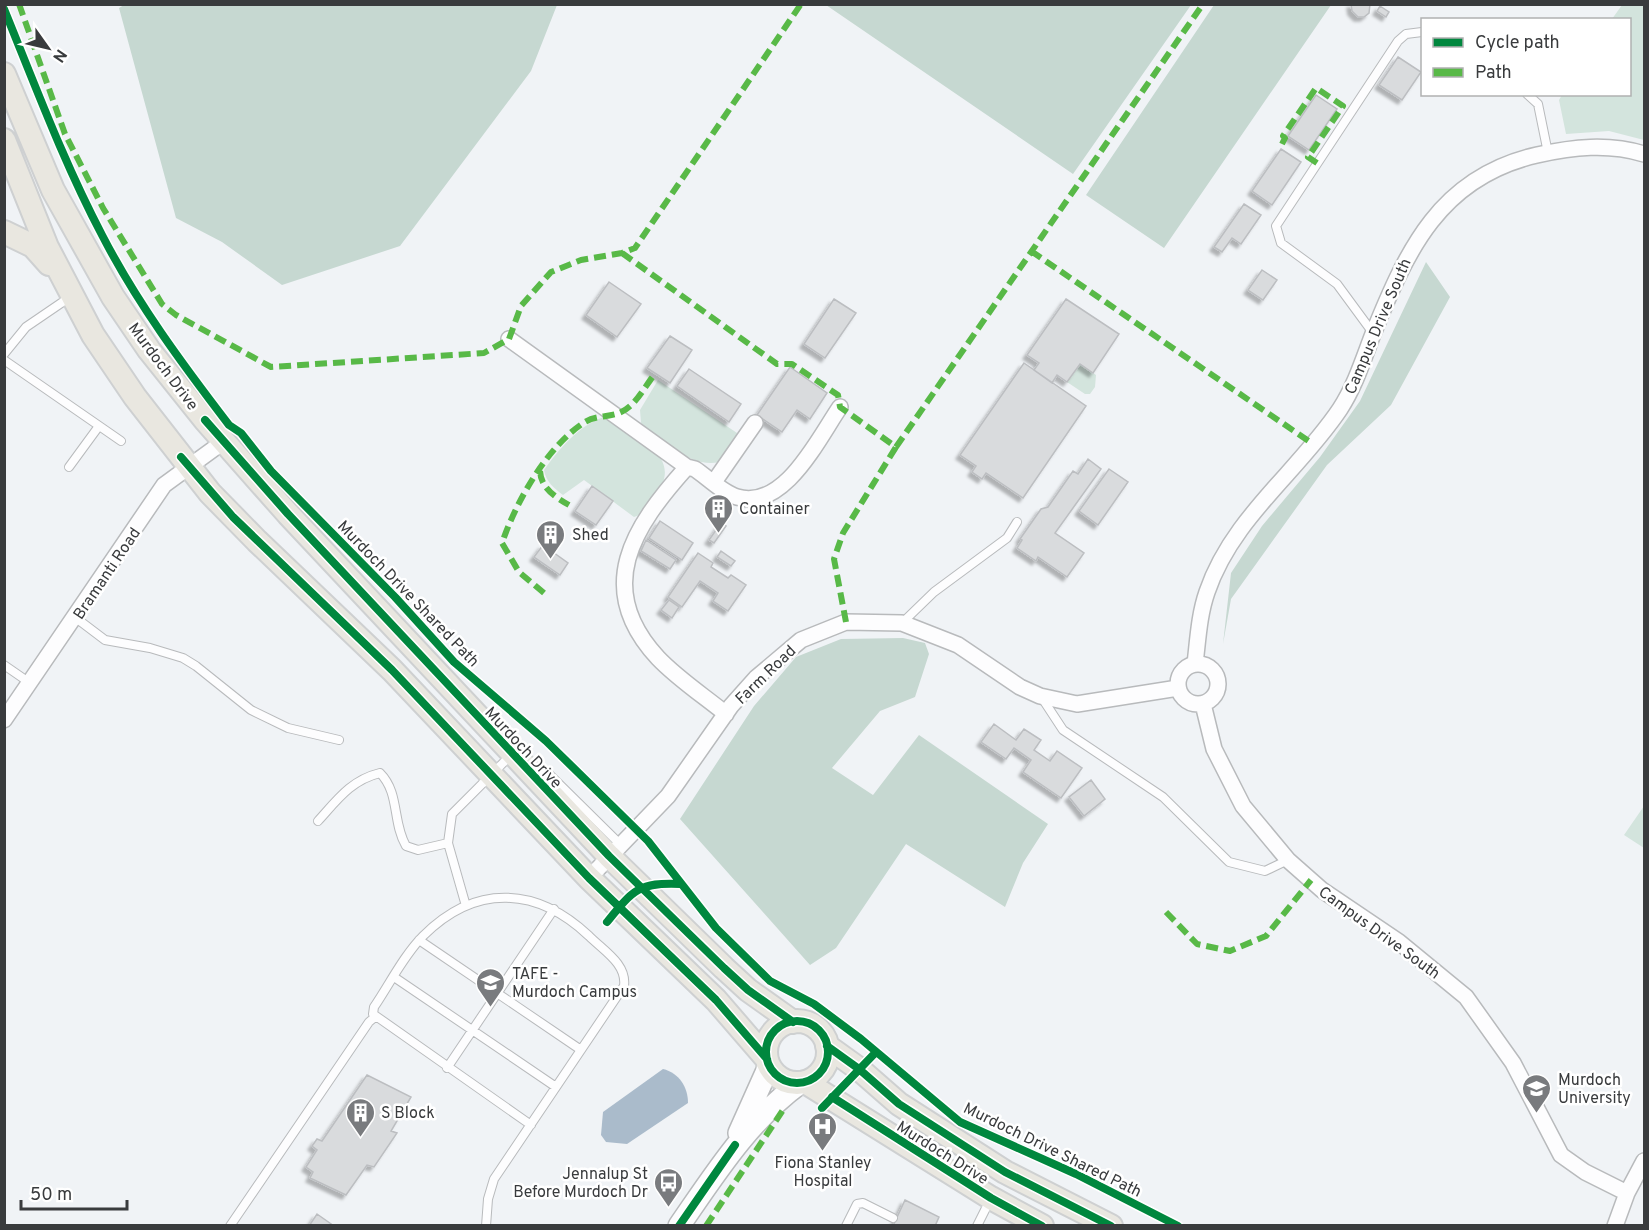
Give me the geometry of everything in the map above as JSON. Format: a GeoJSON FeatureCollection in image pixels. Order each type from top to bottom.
{"type":"FeatureCollection","features":[{"type":"Feature","properties":{"kind":"main road","name":"Murdoch Drive"},"geometry":{"type":"LineString","coordinates":[[4,74],[53,190],[113,297],[149,350],[223,442],[516,758],[615,851],[724,969],[748,990],[793,1022],[811,1025],[824,1037],[827,1046],[899,1104],[1005,1172],[1111,1226]]}},
{"type":"Feature","properties":{"kind":"main road","name":"Murdoch Drive"},"geometry":{"type":"LineString","coordinates":[[4,140],[67,287],[120,376],[190,468],[241,525],[392,670],[589,878],[716,1000],[783,1080],[802,1083],[991,1198],[1042,1226]]}},
{"type":"Feature","properties":{"kind":"main road"},"geometry":{"type":"LineString","coordinates":[[4,232],[33,246],[67,287]]}},
{"type":"Feature","properties":{"kind":"main road"},"geometry":{"type":"LineString","coordinates":[[768,1062],[766,1048],[775,1031],[793,1022]]}},
{"type":"Feature","properties":{"kind":"main road"},"geometry":{"type":"LineString","coordinates":[[802,1083],[820,1072],[828,1055],[827,1046]]}},
{"type":"Feature","properties":{"kind":"main road"},"geometry":{"type":"LineString","coordinates":[[991,1198],[1005,1172]]}},
{"type":"Feature","properties":{"kind":"street","name":"Campus Drive South"},"geometry":{"type":"LineString","coordinates":[[1196,664],[1200,621],[1207,591],[1220,561],[1238,531],[1340,409],[1354,384],[1408,254],[1437,214],[1472,183],[1497,168],[1521,159],[1600,146],[1644,154]]}},
{"type":"Feature","properties":{"kind":"street"},"geometry":{"type":"LineString","coordinates":[[508,339],[687,467],[736,497],[760,500],[786,485],[840,407]]}},
{"type":"Feature","properties":{"kind":"street"},"geometry":{"type":"LineString","coordinates":[[714,482],[755,423]]}},
{"type":"Feature","properties":{"kind":"street","name":"Bramanti Road"},"geometry":{"type":"LineString","coordinates":[[4,720],[76,618],[164,486],[223,442]]}},
{"type":"Feature","properties":{"kind":"street"},"geometry":{"type":"LineString","coordinates":[[687,467],[632,542],[622,577],[632,623],[659,659],[726,714]]}},
{"type":"Feature","properties":{"kind":"street","name":"Farm Road"},"geometry":{"type":"LineString","coordinates":[[589,878],[668,796],[726,714],[756,678],[801,640],[846,622],[902,623],[958,645],[1020,687],[1040,696],[1077,704],[1178,688]]}},
{"type":"Feature","properties":{"kind":"street"},"geometry":{"type":"LineString","coordinates":[[1196,664],[1212,669],[1219,682],[1215,696],[1203,704],[1187,702],[1178,688],[1180,674],[1185,668],[1196,664]]}},
{"type":"Feature","properties":{"kind":"street","name":"Campus Drive South"},"geometry":{"type":"LineString","coordinates":[[1203,704],[1214,749],[1243,806],[1288,860],[1322,890],[1399,942],[1466,997],[1513,1063],[1561,1155],[1585,1172],[1627,1193]]}},
{"type":"Feature","properties":{"kind":"street"},"geometry":{"type":"LineString","coordinates":[[735,1145],[768,1062]]}},
{"type":"Feature","properties":{"kind":"street"},"geometry":{"type":"LineString","coordinates":[[679,1226],[735,1145],[776,1101],[802,1083]]}},
{"type":"Feature","properties":{"kind":"street"},"geometry":{"type":"LineString","coordinates":[[1615,1226],[1627,1193],[1644,1161]]}},
{"type":"Feature","properties":{"kind":"lane"},"geometry":{"type":"LineString","coordinates":[[1373,334],[1337,284],[1281,243],[1276,226],[1398,41],[1406,34],[1421,32]]}},
{"type":"Feature","properties":{"kind":"lane"},"geometry":{"type":"LineString","coordinates":[[1529,96],[1538,104],[1548,153]]}},
{"type":"Feature","properties":{"kind":"lane"},"geometry":{"type":"LineString","coordinates":[[4,354],[32,321],[67,287]]}},
{"type":"Feature","properties":{"kind":"lane"},"geometry":{"type":"LineString","coordinates":[[4,360],[121,441]]}},
{"type":"Feature","properties":{"kind":"lane"},"geometry":{"type":"LineString","coordinates":[[69,467],[99,426]]}},
{"type":"Feature","properties":{"kind":"lane"},"geometry":{"type":"LineString","coordinates":[[902,623],[934,592],[1007,538],[1017,522]]}},
{"type":"Feature","properties":{"kind":"lane"},"geometry":{"type":"LineString","coordinates":[[76,618],[105,640],[160,650],[183,658],[251,710],[288,728],[339,740]]}},
{"type":"Feature","properties":{"kind":"lane"},"geometry":{"type":"LineString","coordinates":[[4,665],[30,683]]}},
{"type":"Feature","properties":{"kind":"lane"},"geometry":{"type":"LineString","coordinates":[[1040,696],[1063,730],[1163,797],[1229,862],[1265,871],[1288,860]]}},
{"type":"Feature","properties":{"kind":"lane"},"geometry":{"type":"LineString","coordinates":[[466,906],[448,843],[452,814],[491,774],[516,758]]}},
{"type":"Feature","properties":{"kind":"lane"},"geometry":{"type":"LineString","coordinates":[[318,821],[347,788],[362,777],[380,773],[389,783],[398,833],[406,846],[418,850],[448,843]]}},
{"type":"Feature","properties":{"kind":"lane"},"geometry":{"type":"LineString","coordinates":[[230,1226],[362,1031],[375,1017],[374,1007],[419,940],[446,917],[466,906],[485,899],[510,898],[537,902],[569,918],[620,965],[625,975],[624,986],[495,1179],[488,1198],[486,1226]]}},
{"type":"Feature","properties":{"kind":"lane"},"geometry":{"type":"LineString","coordinates":[[447,1068],[554,909]]}},
{"type":"Feature","properties":{"kind":"lane"},"geometry":{"type":"LineString","coordinates":[[419,940],[581,1050]]}},
{"type":"Feature","properties":{"kind":"lane"},"geometry":{"type":"LineString","coordinates":[[394,977],[556,1087]]}},
{"type":"Feature","properties":{"kind":"lane"},"geometry":{"type":"LineString","coordinates":[[375,1017],[531,1125]]}},
{"type":"Feature","properties":{"kind":"lane"},"geometry":{"type":"LineString","coordinates":[[977,1226],[991,1198]]}},
{"type":"Feature","properties":{"kind":"lane"},"geometry":{"type":"LineString","coordinates":[[846,1226],[858,1204],[863,1203],[893,1218]]}},
{"type":"Feature","properties":{"kind":"shaded area"},"geometry":{"type":"Polygon","coordinates":[[[124,5],[557,5],[531,71],[400,246],[282,285],[222,242],[176,218],[119,8],[124,5]]]}},
{"type":"Feature","properties":{"kind":"shaded area"},"geometry":{"type":"Polygon","coordinates":[[[826,5],[1191,5],[1073,174],[826,5]]]}},
{"type":"Feature","properties":{"kind":"shaded area"},"geometry":{"type":"Polygon","coordinates":[[[1214,5],[1331,5],[1164,248],[1086,195],[1214,5]]]}},
{"type":"Feature","properties":{"kind":"shaded area"},"geometry":{"type":"Polygon","coordinates":[[[1622,5],[1644,5],[1644,140],[1609,131],[1566,134],[1559,100],[1561,96],[1631,96],[1631,18],[1613,18],[1622,5]]]}},
{"type":"Feature","properties":{"kind":"shaded area"},"geometry":{"type":"Polygon","coordinates":[[[1426,262],[1450,297],[1391,405],[1327,465],[1231,599],[1223,644],[1231,573],[1262,526],[1320,457],[1360,401],[1426,262]]]}},
{"type":"Feature","properties":{"kind":"shaded area"},"geometry":{"type":"Polygon","coordinates":[[[1080,364],[1096,375],[1095,387],[1090,394],[1085,394],[1067,382],[1080,364]]]}},
{"type":"Feature","properties":{"kind":"shaded area"},"geometry":{"type":"Polygon","coordinates":[[[658,380],[740,435],[719,462],[699,461],[677,452],[641,423],[640,410],[658,380]]]}},
{"type":"Feature","properties":{"kind":"shaded area"},"geometry":{"type":"Polygon","coordinates":[[[604,417],[617,421],[636,435],[653,449],[663,463],[665,470],[661,488],[646,510],[634,517],[584,480],[563,495],[551,484],[545,474],[544,470],[570,439],[586,426],[604,417]]]}},
{"type":"Feature","properties":{"kind":"shaded area"},"geometry":{"type":"Polygon","coordinates":[[[903,638],[925,643],[929,654],[915,697],[880,711],[832,768],[873,795],[919,735],[1048,824],[1023,863],[1005,907],[906,844],[836,948],[810,965],[680,819],[754,706],[796,657],[841,639],[903,638]]]}},
{"type":"Feature","properties":{"kind":"shaded area"},"geometry":{"type":"Polygon","coordinates":[[[1644,806],[1644,848],[1624,835],[1644,806]]]}},
{"type":"Feature","properties":{"kind":"water"},"geometry":{"type":"Polygon","coordinates":[[[663,1069],[682,1081],[688,1103],[627,1144],[606,1142],[601,1135],[603,1112],[663,1069]]]}},
{"type":"Feature","properties":{"kind":"building"},"geometry":{"type":"Polygon","coordinates":[[[1351,4],[1370,4],[1369,13],[1364,17],[1358,17],[1352,11],[1351,4]]]}},
{"type":"Feature","properties":{"kind":"building"},"geometry":{"type":"Polygon","coordinates":[[[1380,6],[1389,12],[1386,17],[1377,11],[1380,6]]]}},
{"type":"Feature","properties":{"kind":"building"},"geometry":{"type":"Polygon","coordinates":[[[1398,57],[1421,72],[1402,100],[1379,85],[1398,57]]]}},
{"type":"Feature","properties":{"kind":"building"},"geometry":{"type":"Polygon","coordinates":[[[1316,95],[1337,109],[1309,150],[1288,136],[1316,95]]]}},
{"type":"Feature","properties":{"kind":"building"},"geometry":{"type":"Polygon","coordinates":[[[1281,149],[1301,162],[1272,205],[1252,191],[1281,149]]]}},
{"type":"Feature","properties":{"kind":"building"},"geometry":{"type":"Polygon","coordinates":[[[1244,204],[1261,215],[1241,244],[1232,238],[1222,252],[1214,247],[1244,204]]]}},
{"type":"Feature","properties":{"kind":"building"},"geometry":{"type":"Polygon","coordinates":[[[1262,270],[1277,280],[1263,300],[1248,290],[1262,270]]]}},
{"type":"Feature","properties":{"kind":"building"},"geometry":{"type":"Polygon","coordinates":[[[609,282],[641,304],[617,337],[586,315],[609,282]]]}},
{"type":"Feature","properties":{"kind":"building"},"geometry":{"type":"Polygon","coordinates":[[[834,299],[856,313],[825,358],[804,344],[834,299]]]}},
{"type":"Feature","properties":{"kind":"building"},"geometry":{"type":"Polygon","coordinates":[[[1066,299],[1119,334],[1093,373],[1080,364],[1067,382],[1057,375],[1052,383],[1034,370],[1039,363],[1027,355],[1066,299]]]}},
{"type":"Feature","properties":{"kind":"building"},"geometry":{"type":"Polygon","coordinates":[[[670,336],[692,350],[670,383],[647,368],[670,336]]]}},
{"type":"Feature","properties":{"kind":"building"},"geometry":{"type":"Polygon","coordinates":[[[1024,363],[1086,406],[1023,498],[986,473],[982,479],[972,472],[976,466],[960,455],[1024,363]]]}},
{"type":"Feature","properties":{"kind":"building"},"geometry":{"type":"Polygon","coordinates":[[[790,367],[827,393],[810,419],[797,410],[782,432],[757,415],[790,367]]]}},
{"type":"Feature","properties":{"kind":"building"},"geometry":{"type":"Polygon","coordinates":[[[689,369],[741,404],[729,422],[677,386],[689,369]]]}},
{"type":"Feature","properties":{"kind":"building"},"geometry":{"type":"Polygon","coordinates":[[[1088,459],[1101,469],[1055,533],[1084,553],[1067,577],[1038,557],[1036,561],[1017,548],[1022,540],[1020,539],[1041,509],[1048,507],[1073,471],[1078,474],[1088,459]]]}},
{"type":"Feature","properties":{"kind":"building"},"geometry":{"type":"Polygon","coordinates":[[[1109,469],[1128,482],[1098,525],[1079,511],[1109,469]]]}},
{"type":"Feature","properties":{"kind":"building"},"geometry":{"type":"Polygon","coordinates":[[[592,486],[613,501],[596,525],[575,511],[592,486]]]}},
{"type":"Feature","properties":{"kind":"building"},"geometry":{"type":"Polygon","coordinates":[[[660,521],[693,543],[682,560],[649,538],[660,521]]]}},
{"type":"Feature","properties":{"kind":"building","name":"Container"},"geometry":{"type":"Polygon","coordinates":[[[721,523],[726,526],[714,543],[709,540],[721,523]]]}},
{"type":"Feature","properties":{"kind":"building"},"geometry":{"type":"Polygon","coordinates":[[[646,540],[676,560],[670,569],[641,551],[646,540]]]}},
{"type":"Feature","properties":{"kind":"building","name":"Shed"},"geometry":{"type":"Polygon","coordinates":[[[543,545],[568,563],[560,575],[534,557],[543,545]]]}},
{"type":"Feature","properties":{"kind":"building"},"geometry":{"type":"Polygon","coordinates":[[[721,551],[735,561],[731,566],[717,557],[721,551]]]}},
{"type":"Feature","properties":{"kind":"building"},"geometry":{"type":"Polygon","coordinates":[[[698,553],[713,563],[711,567],[728,578],[731,575],[746,585],[728,611],[713,601],[718,593],[700,581],[682,607],[668,597],[698,553]]]}},
{"type":"Feature","properties":{"kind":"building"},"geometry":{"type":"Polygon","coordinates":[[[669,600],[679,607],[672,618],[661,610],[669,600]]]}},
{"type":"Feature","properties":{"kind":"building"},"geometry":{"type":"Polygon","coordinates":[[[994,724],[1016,740],[1024,729],[1041,740],[1034,750],[1050,761],[1057,751],[1082,768],[1061,798],[1023,772],[1031,760],[1014,748],[1006,759],[981,742],[994,724]]]}},
{"type":"Feature","properties":{"kind":"building"},"geometry":{"type":"Polygon","coordinates":[[[1091,780],[1105,799],[1084,816],[1069,797],[1091,780]]]}},
{"type":"Feature","properties":{"kind":"building","name":"S Block"},"geometry":{"type":"Polygon","coordinates":[[[367,1075],[411,1097],[391,1131],[397,1133],[374,1167],[367,1165],[346,1195],[310,1178],[313,1172],[306,1167],[317,1150],[312,1146],[317,1139],[322,1141],[367,1075]]]}},
{"type":"Feature","properties":{"kind":"building"},"geometry":{"type":"Polygon","coordinates":[[[905,1200],[939,1217],[935,1226],[893,1226],[905,1200]]]}},
{"type":"Feature","properties":{"kind":"building"},"geometry":{"type":"Polygon","coordinates":[[[317,1214],[334,1226],[309,1226],[317,1214]]]}},
{"type":"Feature","properties":{"kind":"marked path"},"geometry":{"type":"LineString","coordinates":[[19,4],[65,134],[103,208],[162,304],[176,315],[271,367],[484,353],[509,339],[521,306],[551,272],[581,260],[622,253],[635,248],[801,4]]}},
{"type":"Feature","properties":{"kind":"marked path"},"geometry":{"type":"LineString","coordinates":[[622,253],[777,364],[792,364],[838,395],[840,407],[896,447],[1203,4]]}},
{"type":"Feature","properties":{"kind":"marked path"},"geometry":{"type":"LineString","coordinates":[[1282,144],[1285,138],[1283,136],[1316,88],[1343,106],[1308,157],[1317,163]]}},
{"type":"Feature","properties":{"kind":"marked path"},"geometry":{"type":"LineString","coordinates":[[1031,251],[1313,444]]}},
{"type":"Feature","properties":{"kind":"marked path"},"geometry":{"type":"LineString","coordinates":[[544,593],[519,572],[502,543],[524,493],[546,460],[571,432],[589,420],[616,414],[628,408],[654,375]]}},
{"type":"Feature","properties":{"kind":"marked path"},"geometry":{"type":"LineString","coordinates":[[846,622],[834,559],[843,533],[896,447]]}},
{"type":"Feature","properties":{"kind":"marked path"},"geometry":{"type":"LineString","coordinates":[[540,471],[546,487],[569,505]]}},
{"type":"Feature","properties":{"kind":"marked path"},"geometry":{"type":"LineString","coordinates":[[1166,912],[1197,944],[1230,951],[1266,936],[1311,880]]}},
{"type":"Feature","properties":{"kind":"marked path"},"geometry":{"type":"LineString","coordinates":[[706,1226],[785,1107]]}},
{"type":"Feature","properties":{"kind":"cycle path","name":"Murdoch Drive Shared Path"},"geometry":{"type":"LineString","coordinates":[[4,9],[50,124],[88,208],[130,285],[161,333],[229,425],[241,433],[271,471],[395,597],[454,662],[546,741],[648,841],[716,928],[770,981],[814,1004],[861,1039],[960,1122],[1076,1174],[1178,1226]]}},
{"type":"Feature","properties":{"kind":"cycle path"},"geometry":{"type":"LineString","coordinates":[[205,420],[288,514],[609,856],[748,990],[793,1022]]}},
{"type":"Feature","properties":{"kind":"cycle path"},"geometry":{"type":"LineString","coordinates":[[181,457],[233,517],[392,670],[589,878],[716,1000],[767,1059]]}},
{"type":"Feature","properties":{"kind":"cycle path"},"geometry":{"type":"LineString","coordinates":[[607,922],[638,890],[655,885],[680,884]]}},
{"type":"Feature","properties":{"kind":"cycle path"},"geometry":{"type":"LineString","coordinates":[[797,1021],[814,1026],[819,1030],[823,1035],[828,1052],[823,1069],[819,1074],[814,1078],[797,1083],[780,1078],[775,1074],[771,1069],[766,1052],[771,1035],[775,1030],[780,1026],[797,1021]]}},
{"type":"Feature","properties":{"kind":"cycle path"},"geometry":{"type":"LineString","coordinates":[[827,1046],[859,1069],[899,1104],[1005,1172],[1111,1226]]}},
{"type":"Feature","properties":{"kind":"cycle path"},"geometry":{"type":"LineString","coordinates":[[822,1108],[876,1052]]}},
{"type":"Feature","properties":{"kind":"cycle path"},"geometry":{"type":"LineString","coordinates":[[832,1097],[991,1198],[1042,1226]]}},
{"type":"Feature","properties":{"kind":"cycle path"},"geometry":{"type":"LineString","coordinates":[[679,1226],[735,1145]]}},
{"type":"Feature","properties":{"kind":"place","name":"Container"},"geometry":{"type":"Point","coordinates":[718,534]}},
{"type":"Feature","properties":{"kind":"place","name":"Shed"},"geometry":{"type":"Point","coordinates":[551,560]}},
{"type":"Feature","properties":{"kind":"place","name":"TAFE - Murdoch Campus"},"geometry":{"type":"Point","coordinates":[491,1008]}},
{"type":"Feature","properties":{"kind":"place","name":"Murdoch University"},"geometry":{"type":"Point","coordinates":[1537,1114]}},
{"type":"Feature","properties":{"kind":"place","name":"S Block"},"geometry":{"type":"Point","coordinates":[360,1138]}},
{"type":"Feature","properties":{"kind":"place","name":"Fiona Stanley Hospital"},"geometry":{"type":"Point","coordinates":[823,1152]}},
{"type":"Feature","properties":{"kind":"place","name":"Jennalup St Before Murdoch Dr"},"geometry":{"type":"Point","coordinates":[669,1208]}}]}
